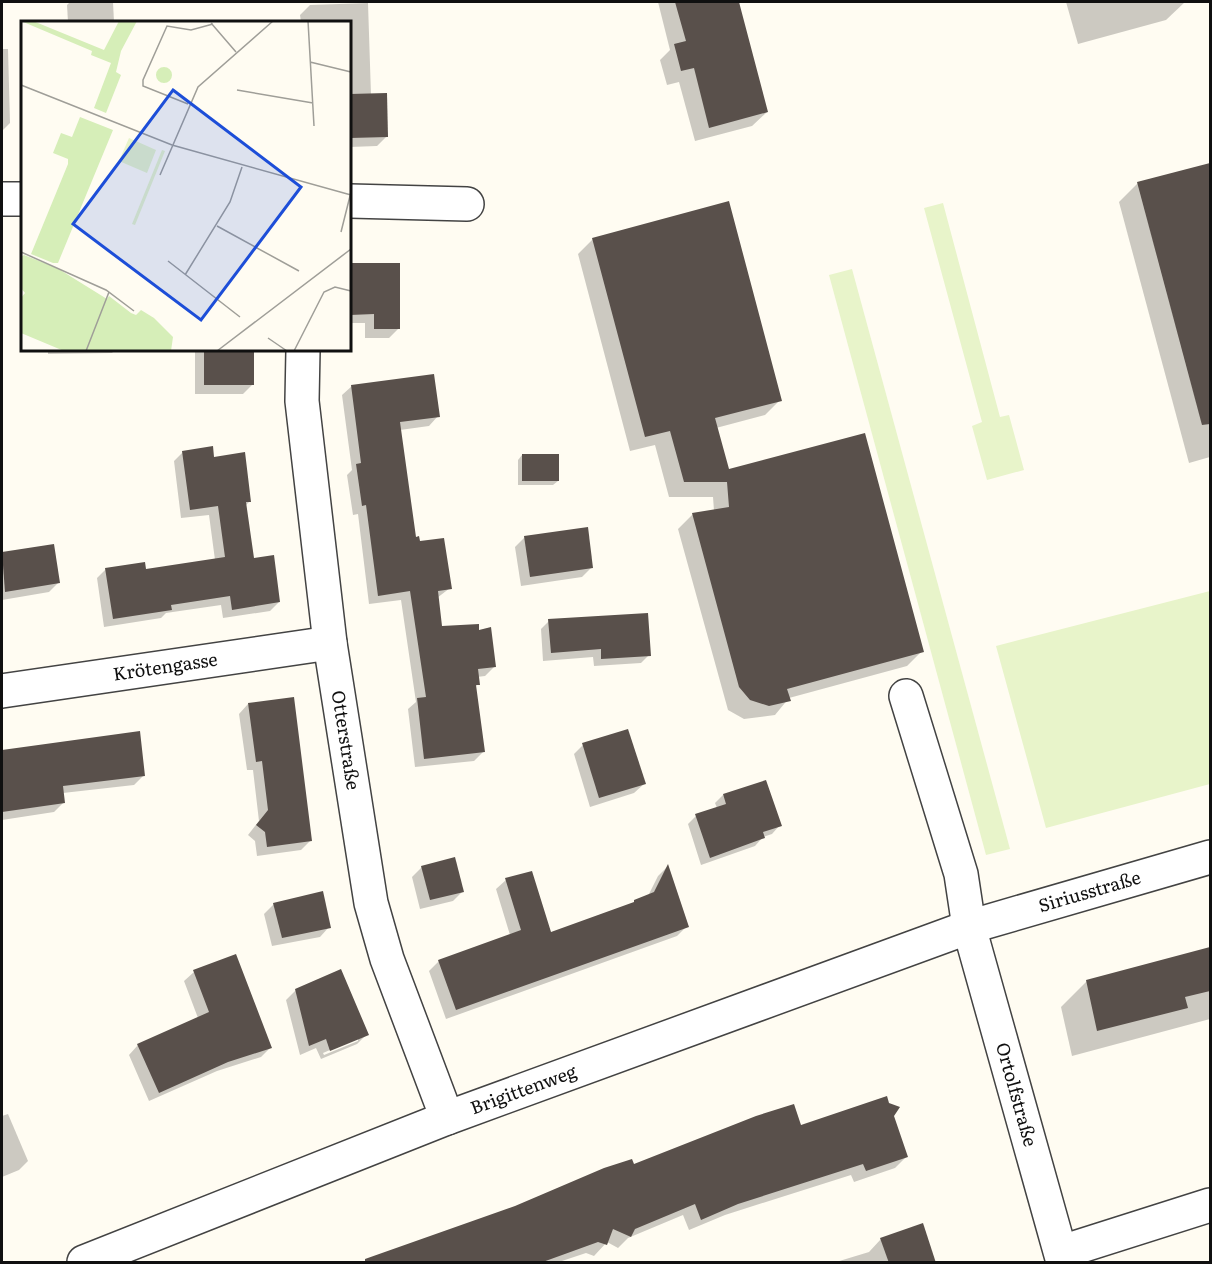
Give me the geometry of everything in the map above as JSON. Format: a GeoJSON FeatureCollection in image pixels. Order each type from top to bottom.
{"type":"FeatureCollection","features":[{"type":"Feature","properties":{"kind":"street"},"geometry":{"type":"LineString","coordinates":[[2,199],[21,199]]}},
{"type":"Feature","properties":{"kind":"street"},"geometry":{"type":"LineString","coordinates":[[351,201],[467,204]]}},
{"type":"Feature","properties":{"kind":"street","name":"Otterstraße"},"geometry":{"type":"LineString","coordinates":[[303,351],[302,400],[330,643],[372,903],[387,959],[447,1118]]}},
{"type":"Feature","properties":{"kind":"street","name":"Krötengasse"},"geometry":{"type":"LineString","coordinates":[[2,691],[330,643]]}},
{"type":"Feature","properties":{"kind":"street","name":"Ortolfstraße"},"geometry":{"type":"LineString","coordinates":[[906,696],[961,874],[969,927],[1062,1257]]}},
{"type":"Feature","properties":{"kind":"street","name":"Siriusstraße"},"geometry":{"type":"LineString","coordinates":[[969,927],[1210,857]]}},
{"type":"Feature","properties":{"kind":"street","name":"Brigittenweg"},"geometry":{"type":"LineString","coordinates":[[84,1263],[447,1118],[969,927]]}},
{"type":"Feature","properties":{"kind":"street"},"geometry":{"type":"LineString","coordinates":[[1062,1257],[1210,1205]]}},
{"type":"Feature","properties":{"kind":"green space"},"geometry":{"type":"Polygon","coordinates":[[[943,203],[1000,417],[1009,415],[1024,470],[987,480],[972,426],[982,422],[924,208],[943,203]]]}},
{"type":"Feature","properties":{"kind":"green space"},"geometry":{"type":"Polygon","coordinates":[[[852,269],[1010,849],[986,855],[829,275],[852,269]]]}},
{"type":"Feature","properties":{"kind":"green space"},"geometry":{"type":"Polygon","coordinates":[[[1210,591],[1210,784],[1046,828],[996,646],[1210,591]]]}},
{"type":"Feature","properties":{"kind":"building"},"geometry":{"type":"Polygon","coordinates":[[[675,2],[739,2],[768,112],[709,128],[694,68],[681,71],[674,44],[686,41],[675,2]]]}},
{"type":"Feature","properties":{"kind":"building"},"geometry":{"type":"Polygon","coordinates":[[[387,93],[388,137],[351,138],[351,94],[387,93]]]}},
{"type":"Feature","properties":{"kind":"building"},"geometry":{"type":"Polygon","coordinates":[[[1210,163],[1210,424],[1202,425],[1137,182],[1210,163]]]}},
{"type":"Feature","properties":{"kind":"building"},"geometry":{"type":"Polygon","coordinates":[[[729,201],[782,401],[715,418],[729,469],[865,433],[924,652],[787,689],[791,701],[769,706],[750,700],[739,687],[692,513],[729,507],[727,482],[684,482],[670,431],[645,437],[592,238],[729,201]]]}},
{"type":"Feature","properties":{"kind":"building"},"geometry":{"type":"Polygon","coordinates":[[[351,263],[400,263],[400,329],[374,329],[374,314],[351,315],[351,263]]]}},
{"type":"Feature","properties":{"kind":"building"},"geometry":{"type":"Polygon","coordinates":[[[204,351],[254,351],[254,385],[204,385],[204,351]]]}},
{"type":"Feature","properties":{"kind":"building"},"geometry":{"type":"Polygon","coordinates":[[[434,374],[440,417],[400,422],[416,537],[419,536],[420,541],[444,538],[452,589],[438,591],[442,626],[479,624],[479,630],[491,627],[496,667],[478,669],[480,685],[476,685],[485,752],[424,759],[417,698],[426,697],[410,591],[378,596],[366,505],[362,506],[356,464],[361,463],[351,385],[434,374]]]}},
{"type":"Feature","properties":{"kind":"building"},"geometry":{"type":"Polygon","coordinates":[[[213,446],[214,457],[245,452],[251,502],[246,502],[254,558],[274,555],[280,602],[232,610],[230,596],[171,605],[172,610],[113,619],[105,568],[145,562],[146,569],[225,557],[218,506],[190,510],[182,451],[213,446]]]}},
{"type":"Feature","properties":{"kind":"building"},"geometry":{"type":"Polygon","coordinates":[[[522,454],[559,454],[559,481],[522,481],[522,454]]]}},
{"type":"Feature","properties":{"kind":"building"},"geometry":{"type":"Polygon","coordinates":[[[588,527],[593,568],[530,577],[524,536],[588,527]]]}},
{"type":"Feature","properties":{"kind":"building"},"geometry":{"type":"Polygon","coordinates":[[[54,544],[60,583],[5,592],[2,552],[54,544]]]}},
{"type":"Feature","properties":{"kind":"building"},"geometry":{"type":"Polygon","coordinates":[[[648,613],[651,656],[601,659],[601,649],[551,653],[548,619],[648,613]]]}},
{"type":"Feature","properties":{"kind":"building"},"geometry":{"type":"Polygon","coordinates":[[[294,697],[312,841],[267,847],[265,832],[256,825],[268,810],[262,761],[256,762],[248,703],[294,697]]]}},
{"type":"Feature","properties":{"kind":"building"},"geometry":{"type":"Polygon","coordinates":[[[628,729],[646,784],[599,798],[582,743],[628,729]]]}},
{"type":"Feature","properties":{"kind":"building"},"geometry":{"type":"Polygon","coordinates":[[[140,731],[145,776],[63,786],[65,803],[2,812],[2,750],[140,731]]]}},
{"type":"Feature","properties":{"kind":"building"},"geometry":{"type":"Polygon","coordinates":[[[766,780],[782,826],[763,832],[765,838],[710,858],[695,814],[726,804],[723,794],[766,780]]]}},
{"type":"Feature","properties":{"kind":"building"},"geometry":{"type":"Polygon","coordinates":[[[455,857],[464,892],[430,900],[421,866],[455,857]]]}},
{"type":"Feature","properties":{"kind":"building"},"geometry":{"type":"Polygon","coordinates":[[[668,864],[689,927],[456,1010],[438,960],[521,930],[505,878],[532,871],[551,932],[634,902],[654,892],[668,864]]]}},
{"type":"Feature","properties":{"kind":"building"},"geometry":{"type":"Polygon","coordinates":[[[323,891],[331,928],[282,938],[273,903],[323,891]]]}},
{"type":"Feature","properties":{"kind":"building"},"geometry":{"type":"Polygon","coordinates":[[[1210,947],[1210,991],[1185,997],[1188,1008],[1097,1031],[1086,980],[1210,947]]]}},
{"type":"Feature","properties":{"kind":"building"},"geometry":{"type":"Polygon","coordinates":[[[236,954],[272,1048],[228,1062],[159,1093],[137,1044],[209,1012],[193,970],[236,954]]]}},
{"type":"Feature","properties":{"kind":"building"},"geometry":{"type":"Polygon","coordinates":[[[341,969],[369,1035],[330,1051],[326,1039],[309,1046],[295,989],[341,969]]]}},
{"type":"Feature","properties":{"kind":"building"},"geometry":{"type":"Polygon","coordinates":[[[887,1096],[889,1103],[900,1107],[894,1116],[908,1157],[866,1171],[863,1164],[738,1204],[701,1220],[695,1204],[635,1229],[631,1237],[613,1229],[607,1245],[598,1242],[540,1263],[365,1263],[365,1259],[515,1206],[604,1168],[632,1159],[634,1164],[756,1116],[794,1104],[801,1125],[887,1096]]]}},
{"type":"Feature","properties":{"kind":"building"},"geometry":{"type":"Polygon","coordinates":[[[923,1223],[936,1263],[889,1263],[880,1238],[923,1223]]]}}]}
